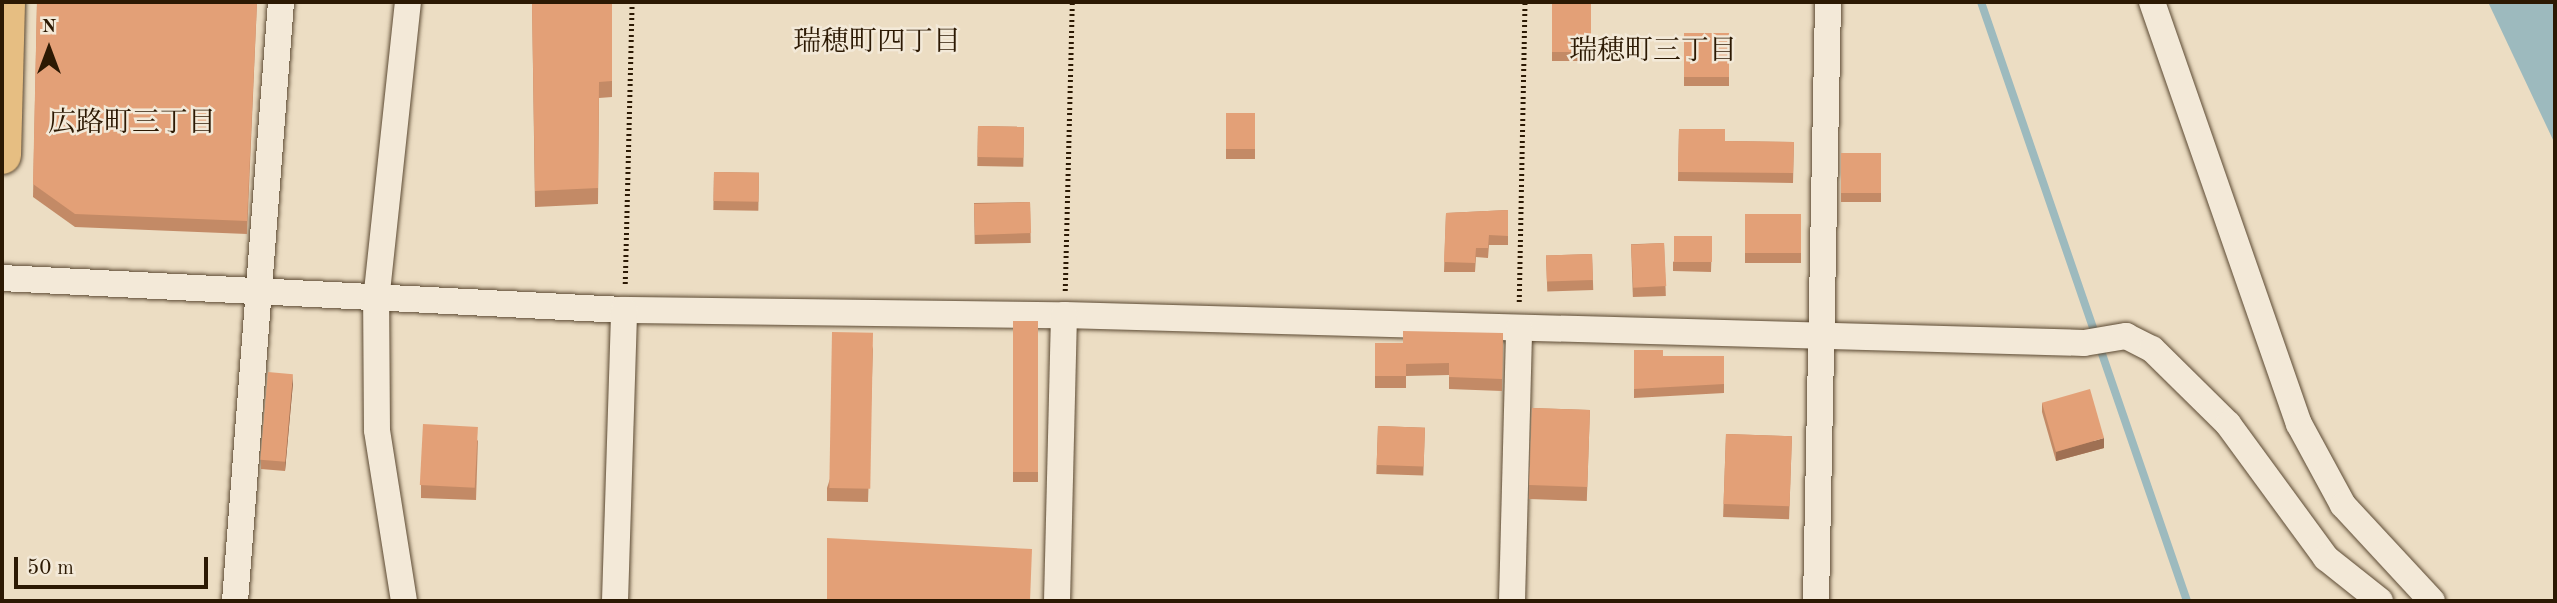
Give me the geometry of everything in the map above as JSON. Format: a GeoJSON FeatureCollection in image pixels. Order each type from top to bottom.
{"type":"FeatureCollection","features":[{"type":"Feature","properties":{"kind":"highway"},"geometry":{"type":"LineString","coordinates":[[2,155],[6,2]]}},
{"type":"Feature","properties":{"kind":"street"},"geometry":{"type":"LineString","coordinates":[[236,601],[282,2]]}},
{"type":"Feature","properties":{"kind":"street"},"geometry":{"type":"LineString","coordinates":[[404,601],[377,430],[376,301],[408,2]]}},
{"type":"Feature","properties":{"kind":"street"},"geometry":{"type":"LineString","coordinates":[[1816,601],[1828,2]]}},
{"type":"Feature","properties":{"kind":"street"},"geometry":{"type":"LineString","coordinates":[[2152,2],[2299,424],[2343,505],[2432,601]]}},
{"type":"Feature","properties":{"kind":"street"},"geometry":{"type":"LineString","coordinates":[[2,278],[260,288],[376,301],[624,310],[1064,315],[2084,343],[2116,338],[2152,349],[2228,424],[2326,558],[2380,601]]}},
{"type":"Feature","properties":{"kind":"street"},"geometry":{"type":"LineString","coordinates":[[615,601],[624,310]]}},
{"type":"Feature","properties":{"kind":"street"},"geometry":{"type":"LineString","coordinates":[[1057,601],[1064,315]]}},
{"type":"Feature","properties":{"kind":"street"},"geometry":{"type":"LineString","coordinates":[[1512,601],[1519,328]]}},
{"type":"Feature","properties":{"kind":"path"},"geometry":{"type":"LineString","coordinates":[[624,310],[632,2]]}},
{"type":"Feature","properties":{"kind":"path"},"geometry":{"type":"LineString","coordinates":[[1064,315],[1072,2]]}},
{"type":"Feature","properties":{"kind":"path"},"geometry":{"type":"LineString","coordinates":[[1519,328],[1525,2]]}},
{"type":"Feature","properties":{"kind":"water"},"geometry":{"type":"Polygon","coordinates":[[[2488,2],[2555,2],[2555,144],[2488,2]]]}},
{"type":"Feature","properties":{"kind":"building"},"geometry":{"type":"Polygon","coordinates":[[[37,2],[257,2],[247,221],[75,214],[33,184],[37,2]]]}},
{"type":"Feature","properties":{"kind":"building"},"geometry":{"type":"Polygon","coordinates":[[[532,2],[612,3],[612,81],[599,82],[598,188],[535,191],[532,2]]]}},
{"type":"Feature","properties":{"kind":"building"},"geometry":{"type":"Polygon","coordinates":[[[1552,2],[1591,2],[1591,52],[1552,52],[1552,2]]]}},
{"type":"Feature","properties":{"kind":"building"},"geometry":{"type":"Polygon","coordinates":[[[1684,33],[1729,33],[1729,77],[1684,77],[1684,33]]]}},
{"type":"Feature","properties":{"kind":"building"},"geometry":{"type":"Polygon","coordinates":[[[1226,113],[1255,113],[1255,149],[1226,149],[1226,113]]]}},
{"type":"Feature","properties":{"kind":"building"},"geometry":{"type":"Polygon","coordinates":[[[978,126],[1024,127],[1023,158],[977,157],[978,126]]]}},
{"type":"Feature","properties":{"kind":"building"},"geometry":{"type":"Polygon","coordinates":[[[1679,129],[1725,129],[1725,141],[1794,142],[1793,173],[1678,172],[1679,129]]]}},
{"type":"Feature","properties":{"kind":"building"},"geometry":{"type":"Polygon","coordinates":[[[1841,153],[1881,153],[1881,193],[1841,193],[1841,153]]]}},
{"type":"Feature","properties":{"kind":"building"},"geometry":{"type":"Polygon","coordinates":[[[714,172],[759,173],[758,202],[713,201],[714,172]]]}},
{"type":"Feature","properties":{"kind":"building"},"geometry":{"type":"Polygon","coordinates":[[[1030,202],[1031,233],[975,235],[974,204],[1030,202]]]}},
{"type":"Feature","properties":{"kind":"building"},"geometry":{"type":"Polygon","coordinates":[[[1508,210],[1508,236],[1489,235],[1488,248],[1476,248],[1475,263],[1444,262],[1446,213],[1508,210]]]}},
{"type":"Feature","properties":{"kind":"building"},"geometry":{"type":"Polygon","coordinates":[[[1745,214],[1801,214],[1801,253],[1745,253],[1745,214]]]}},
{"type":"Feature","properties":{"kind":"building"},"geometry":{"type":"Polygon","coordinates":[[[1674,236],[1712,236],[1712,262],[1674,262],[1674,236]]]}},
{"type":"Feature","properties":{"kind":"building"},"geometry":{"type":"Polygon","coordinates":[[[1664,243],[1666,286],[1633,288],[1631,245],[1664,243]]]}},
{"type":"Feature","properties":{"kind":"building"},"geometry":{"type":"Polygon","coordinates":[[[1592,254],[1593,280],[1547,282],[1546,256],[1592,254]]]}},
{"type":"Feature","properties":{"kind":"building"},"geometry":{"type":"Polygon","coordinates":[[[1013,321],[1038,321],[1038,472],[1013,472],[1013,321]]]}},
{"type":"Feature","properties":{"kind":"building"},"geometry":{"type":"Polygon","coordinates":[[[1403,331],[1503,333],[1502,379],[1449,377],[1449,363],[1406,364],[1406,376],[1375,376],[1375,343],[1403,343],[1403,331]]]}},
{"type":"Feature","properties":{"kind":"building"},"geometry":{"type":"Polygon","coordinates":[[[832,332],[873,333],[870,489],[829,488],[832,332]]]}},
{"type":"Feature","properties":{"kind":"building"},"geometry":{"type":"Polygon","coordinates":[[[1634,350],[1663,350],[1663,356],[1724,356],[1724,384],[1634,389],[1634,350]]]}},
{"type":"Feature","properties":{"kind":"building"},"geometry":{"type":"Polygon","coordinates":[[[268,372],[293,374],[285,462],[260,460],[268,372]]]}},
{"type":"Feature","properties":{"kind":"building"},"geometry":{"type":"Polygon","coordinates":[[[2090,389],[2104,438],[2056,452],[2042,403],[2090,389]]]}},
{"type":"Feature","properties":{"kind":"building"},"geometry":{"type":"Polygon","coordinates":[[[1532,408],[1590,410],[1587,487],[1529,485],[1532,408]]]}},
{"type":"Feature","properties":{"kind":"building"},"geometry":{"type":"Polygon","coordinates":[[[423,424],[478,427],[475,488],[420,485],[423,424]]]}},
{"type":"Feature","properties":{"kind":"building"},"geometry":{"type":"Polygon","coordinates":[[[1378,426],[1425,428],[1424,467],[1377,465],[1378,426]]]}},
{"type":"Feature","properties":{"kind":"building"},"geometry":{"type":"Polygon","coordinates":[[[1726,434],[1792,436],[1790,506],[1724,504],[1726,434]]]}},
{"type":"Feature","properties":{"kind":"building"},"geometry":{"type":"Polygon","coordinates":[[[827,538],[1032,549],[1030,601],[827,601],[827,538]]]}},
{"type":"Feature","properties":{"kind":"waterway"},"geometry":{"type":"LineString","coordinates":[[1981,2],[2187,601]]}},
{"type":"Feature","properties":{"kind":"district","name":"瑞穂町四丁目"},"geometry":{"type":"Point","coordinates":[877,43]}},
{"type":"Feature","properties":{"kind":"district","name":"瑞穂町三丁目"},"geometry":{"type":"Point","coordinates":[1653,52]}},
{"type":"Feature","properties":{"kind":"district","name":"広路町三丁目"},"geometry":{"type":"Point","coordinates":[132,124]}}]}
